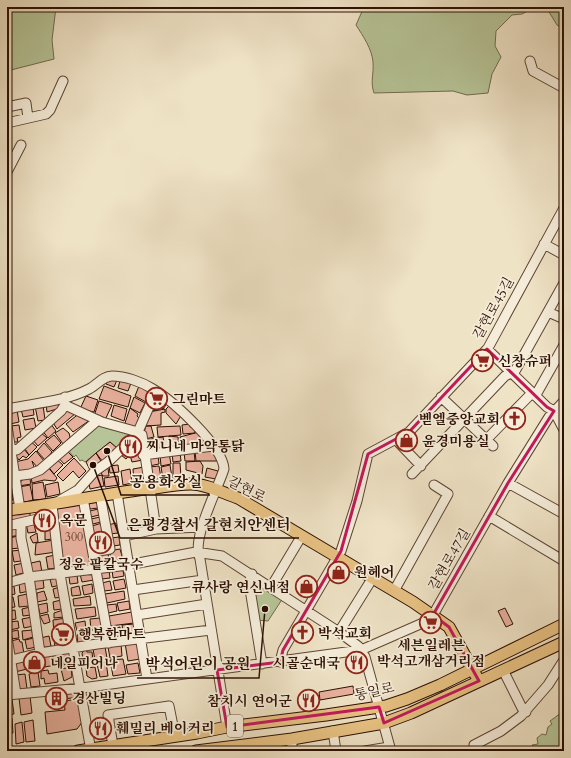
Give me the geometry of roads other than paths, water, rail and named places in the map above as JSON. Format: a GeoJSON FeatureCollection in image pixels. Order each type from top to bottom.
{"type":"FeatureCollection","features":[{"type":"Feature","properties":{"kind":"main road","name":"갈현로"},"geometry":{"type":"LineString","coordinates":[[7,510],[52,505],[81,494],[100,495],[192,484],[217,489],[238,498],[433,615],[448,627],[473,668],[479,681]]}},
{"type":"Feature","properties":{"kind":"main road","name":"통일로"},"geometry":{"type":"LineString","coordinates":[[78,751],[227,727],[379,707],[407,699],[564,624]]}},
{"type":"Feature","properties":{"kind":"main road","name":"1"},"geometry":{"type":"LineString","coordinates":[[197,751],[292,739],[384,723],[411,713],[564,642]]}},
{"type":"Feature","properties":{"kind":"street"},"geometry":{"type":"LineString","coordinates":[[530,61],[533,71],[562,86]]}},
{"type":"Feature","properties":{"kind":"street"},"geometry":{"type":"LineString","coordinates":[[7,123],[46,114],[50,110],[63,81]]}},
{"type":"Feature","properties":{"kind":"street"},"geometry":{"type":"LineString","coordinates":[[7,107],[26,103],[28,118]]}},
{"type":"Feature","properties":{"kind":"street"},"geometry":{"type":"LineString","coordinates":[[7,172],[21,145]]}},
{"type":"Feature","properties":{"kind":"street","name":"갈현로45길"},"geometry":{"type":"LineString","coordinates":[[337,558],[348,532],[368,454],[409,432],[487,349],[564,208]]}},
{"type":"Feature","properties":{"kind":"street"},"geometry":{"type":"LineString","coordinates":[[544,244],[564,255]]}},
{"type":"Feature","properties":{"kind":"street"},"geometry":{"type":"LineString","coordinates":[[412,474],[505,376],[515,371],[564,283]]}},
{"type":"Feature","properties":{"kind":"street"},"geometry":{"type":"LineString","coordinates":[[548,312],[564,319]]}},
{"type":"Feature","properties":{"kind":"street"},"geometry":{"type":"LineString","coordinates":[[441,397],[490,443],[529,396],[537,393],[564,345]]}},
{"type":"Feature","properties":{"kind":"street"},"geometry":{"type":"LineString","coordinates":[[487,349],[547,407],[554,411],[564,430]]}},
{"type":"Feature","properties":{"kind":"street"},"geometry":{"type":"LineString","coordinates":[[8,448],[17,450],[65,401],[90,388],[106,376],[115,376],[137,381],[157,392],[187,416],[213,446],[224,467],[199,536],[196,552],[200,559],[227,727]]}},
{"type":"Feature","properties":{"kind":"street"},"geometry":{"type":"LineString","coordinates":[[109,643],[94,552],[81,494],[95,471],[103,466],[138,433],[157,392]]}},
{"type":"Feature","properties":{"kind":"street"},"geometry":{"type":"LineString","coordinates":[[7,410],[12,408],[65,401],[98,420],[142,435],[156,529]]}},
{"type":"Feature","properties":{"kind":"street","name":"갈현로47길"},"geometry":{"type":"LineString","coordinates":[[433,615],[508,483],[548,417],[564,401]]}},
{"type":"Feature","properties":{"kind":"street"},"geometry":{"type":"LineString","coordinates":[[15,476],[30,474],[40,470],[98,420]]}},
{"type":"Feature","properties":{"kind":"street"},"geometry":{"type":"LineString","coordinates":[[7,426],[8,448],[15,476],[20,509]]}},
{"type":"Feature","properties":{"kind":"street"},"geometry":{"type":"LineString","coordinates":[[398,439],[399,443],[421,466]]}},
{"type":"Feature","properties":{"kind":"street"},"geometry":{"type":"LineString","coordinates":[[144,455],[213,446]]}},
{"type":"Feature","properties":{"kind":"street"},"geometry":{"type":"LineString","coordinates":[[508,483],[564,514]]}},
{"type":"Feature","properties":{"kind":"street"},"geometry":{"type":"LineString","coordinates":[[394,591],[448,494],[434,485]]}},
{"type":"Feature","properties":{"kind":"street"},"geometry":{"type":"LineString","coordinates":[[117,492],[147,679]]}},
{"type":"Feature","properties":{"kind":"street"},"geometry":{"type":"LineString","coordinates":[[94,552],[110,549],[100,495]]}},
{"type":"Feature","properties":{"kind":"street"},"geometry":{"type":"LineString","coordinates":[[7,526],[46,517],[52,505]]}},
{"type":"Feature","properties":{"kind":"street"},"geometry":{"type":"LineString","coordinates":[[52,505],[60,574],[82,688],[91,750]]}},
{"type":"Feature","properties":{"kind":"street"},"geometry":{"type":"LineString","coordinates":[[490,516],[564,561]]}},
{"type":"Feature","properties":{"kind":"street"},"geometry":{"type":"LineString","coordinates":[[21,523],[22,545],[29,577],[40,653]]}},
{"type":"Feature","properties":{"kind":"street"},"geometry":{"type":"LineString","coordinates":[[124,536],[156,529],[202,527]]}},
{"type":"Feature","properties":{"kind":"street"},"geometry":{"type":"LineString","coordinates":[[272,587],[301,537]]}},
{"type":"Feature","properties":{"kind":"street"},"geometry":{"type":"LineString","coordinates":[[7,582],[29,577],[128,565],[196,552],[222,556],[252,574],[339,632],[361,650],[365,657],[390,749],[365,751]]}},
{"type":"Feature","properties":{"kind":"street"},"geometry":{"type":"LineString","coordinates":[[280,662],[284,650],[337,558]]}},
{"type":"Feature","properties":{"kind":"street"},"geometry":{"type":"LineString","coordinates":[[252,574],[249,583],[262,664]]}},
{"type":"Feature","properties":{"kind":"street"},"geometry":{"type":"LineString","coordinates":[[339,632],[372,579]]}},
{"type":"Feature","properties":{"kind":"street"},"geometry":{"type":"LineString","coordinates":[[133,590],[203,580]]}},
{"type":"Feature","properties":{"kind":"street"},"geometry":{"type":"LineString","coordinates":[[137,615],[207,604]]}},
{"type":"Feature","properties":{"kind":"street"},"geometry":{"type":"LineString","coordinates":[[7,637],[12,695],[82,688],[361,650],[425,622],[433,615]]}},
{"type":"Feature","properties":{"kind":"street"},"geometry":{"type":"LineString","coordinates":[[9,661],[40,653],[211,630]]}},
{"type":"Feature","properties":{"kind":"street"},"geometry":{"type":"LineString","coordinates":[[475,751],[474,745],[501,731],[526,712],[548,685],[564,660]]}},
{"type":"Feature","properties":{"kind":"street"},"geometry":{"type":"LineString","coordinates":[[503,670],[518,700],[526,712]]}},
{"type":"Feature","properties":{"kind":"street"},"geometry":{"type":"LineString","coordinates":[[113,746],[108,714],[169,706],[175,736]]}},
{"type":"Feature","properties":{"kind":"street"},"geometry":{"type":"LineString","coordinates":[[333,731],[336,751]]}},
{"type":"Feature","properties":{"kind":"street"},"geometry":{"type":"LineString","coordinates":[[292,739],[292,751]]}},
{"type":"Feature","properties":{"kind":"place","name":"신창슈퍼"},"geometry":{"type":"Point","coordinates":[482,361]}},
{"type":"Feature","properties":{"kind":"place","name":"그린마트"},"geometry":{"type":"Point","coordinates":[157,399]}},
{"type":"Feature","properties":{"kind":"place","name":"벧엘중앙교회"},"geometry":{"type":"Point","coordinates":[515,419]}},
{"type":"Feature","properties":{"kind":"place","name":"윤경미용실"},"geometry":{"type":"Point","coordinates":[407,441]}},
{"type":"Feature","properties":{"kind":"place","name":"찌니네 마약통닭"},"geometry":{"type":"Point","coordinates":[130,446]}},
{"type":"Feature","properties":{"kind":"place","name":"공용화장실"},"geometry":{"type":"Point","coordinates":[107,451]}},
{"type":"Feature","properties":{"kind":"place","name":"은평경찰서 갈현치안센터"},"geometry":{"type":"Point","coordinates":[93,465]}},
{"type":"Feature","properties":{"kind":"place","name":"옥문"},"geometry":{"type":"Point","coordinates":[44,520]}},
{"type":"Feature","properties":{"kind":"place","name":"정윤 팥칼국수"},"geometry":{"type":"Point","coordinates":[101,542]}},
{"type":"Feature","properties":{"kind":"place","name":"원헤어"},"geometry":{"type":"Point","coordinates":[339,572]}},
{"type":"Feature","properties":{"kind":"place","name":"큐사랑 연신내점"},"geometry":{"type":"Point","coordinates":[306,587]}},
{"type":"Feature","properties":{"kind":"place","name":"박석어린이 공원"},"geometry":{"type":"Point","coordinates":[265,609]}},
{"type":"Feature","properties":{"kind":"place","name":"세븐일레븐 박석고개삼거리점"},"geometry":{"type":"Point","coordinates":[431,623]}},
{"type":"Feature","properties":{"kind":"place","name":"박석교회"},"geometry":{"type":"Point","coordinates":[303,633]}},
{"type":"Feature","properties":{"kind":"place","name":"행복한마트"},"geometry":{"type":"Point","coordinates":[62,634]}},
{"type":"Feature","properties":{"kind":"place","name":"네일피어나"},"geometry":{"type":"Point","coordinates":[34,663]}},
{"type":"Feature","properties":{"kind":"place","name":"시골순대국"},"geometry":{"type":"Point","coordinates":[356,663]}},
{"type":"Feature","properties":{"kind":"place","name":"경산빌딩"},"geometry":{"type":"Point","coordinates":[57,698]}},
{"type":"Feature","properties":{"kind":"place","name":"참치시 연어군"},"geometry":{"type":"Point","coordinates":[308,701]}},
{"type":"Feature","properties":{"kind":"place","name":"훼밀리 베이커리"},"geometry":{"type":"Point","coordinates":[100,728]}}]}
